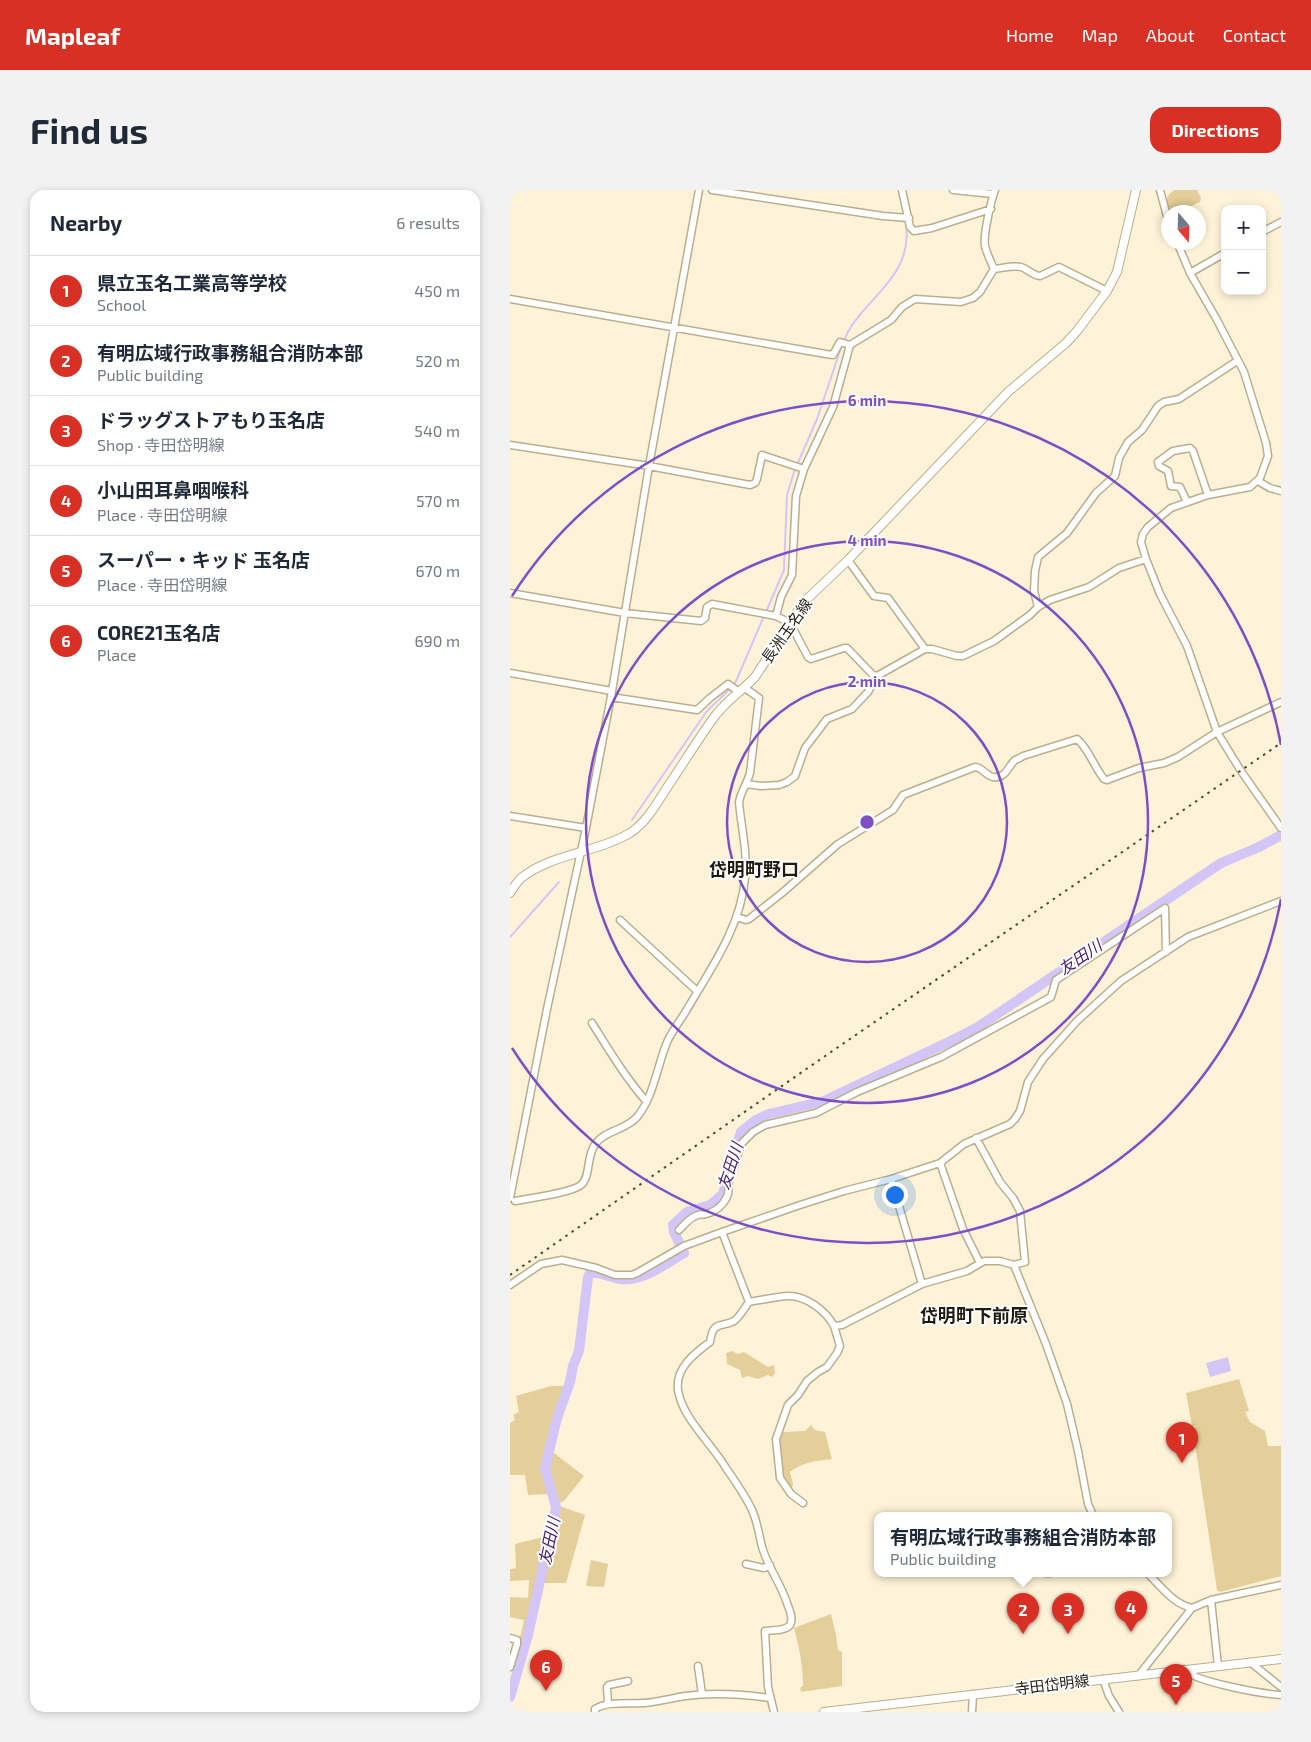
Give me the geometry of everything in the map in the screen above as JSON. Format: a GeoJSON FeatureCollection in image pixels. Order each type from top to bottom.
{"type":"FeatureCollection","features":[{"type":"Feature","properties":{"kind":"main road","name":"長洲玉名線"},"geometry":{"type":"LineString","coordinates":[[510,893],[520,879],[538,867],[612,841],[639,826],[652,810],[713,718],[737,688],[755,677],[804,603],[848,560],[1008,392],[1066,343],[1077,331],[1107,291],[1117,272],[1136,190]]}},
{"type":"Feature","properties":{"kind":"main road","name":"寺田岱明線"},"geometry":{"type":"LineString","coordinates":[[824,1712],[1281,1659]]}},
{"type":"Feature","properties":{"kind":"street"},"geometry":{"type":"LineString","coordinates":[[510,673],[611,694],[697,710],[728,684],[759,698],[750,773],[740,793],[739,802],[746,870],[743,896],[737,917],[708,974],[668,1040],[646,1101],[636,1118],[596,1142],[590,1152],[586,1180],[581,1185],[570,1191],[512,1200],[547,1009],[576,885],[611,694],[649,466],[699,190]]}},
{"type":"Feature","properties":{"kind":"street"},"geometry":{"type":"LineString","coordinates":[[712,190],[906,218]]}},
{"type":"Feature","properties":{"kind":"street"},"geometry":{"type":"LineString","coordinates":[[902,190],[906,218],[914,231],[932,228],[991,209]]}},
{"type":"Feature","properties":{"kind":"street"},"geometry":{"type":"LineString","coordinates":[[953,190],[994,192],[985,240],[989,260],[994,269]]}},
{"type":"Feature","properties":{"kind":"street"},"geometry":{"type":"LineString","coordinates":[[1160,190],[1164,205]]}},
{"type":"Feature","properties":{"kind":"street"},"geometry":{"type":"LineString","coordinates":[[1266,230],[1281,222]]}},
{"type":"Feature","properties":{"kind":"street"},"geometry":{"type":"LineString","coordinates":[[1180,250],[1190,272],[1244,372],[1266,443],[1268,456],[1258,481],[1250,487],[1208,495],[1166,511],[1148,527],[1143,534],[1141,542],[1160,594],[1187,646],[1217,732],[1281,828]]}},
{"type":"Feature","properties":{"kind":"street"},"geometry":{"type":"LineString","coordinates":[[1190,272],[1221,255]]}},
{"type":"Feature","properties":{"kind":"street"},"geometry":{"type":"LineString","coordinates":[[994,269],[1023,268],[1034,275],[1040,276],[1059,267],[1107,291]]}},
{"type":"Feature","properties":{"kind":"street"},"geometry":{"type":"LineString","coordinates":[[510,299],[674,329],[687,329],[833,355],[845,344],[891,320],[902,307],[915,299],[961,302],[973,298],[980,292],[994,269]]}},
{"type":"Feature","properties":{"kind":"street"},"geometry":{"type":"LineString","coordinates":[[776,616],[781,597],[792,576],[799,466],[833,407],[845,344]]}},
{"type":"Feature","properties":{"kind":"street"},"geometry":{"type":"LineString","coordinates":[[1038,607],[1034,591],[1038,557],[1067,533],[1096,493],[1115,476],[1119,458],[1128,442],[1142,430],[1158,406],[1164,402],[1179,400],[1237,361]]}},
{"type":"Feature","properties":{"kind":"street"},"geometry":{"type":"LineString","coordinates":[[510,445],[649,466],[750,485],[755,483],[757,479],[762,455],[799,466]]}},
{"type":"Feature","properties":{"kind":"street"},"geometry":{"type":"LineString","coordinates":[[1187,502],[1180,487],[1171,486],[1168,471],[1160,466],[1158,462],[1173,451],[1190,448],[1192,450],[1208,495]]}},
{"type":"Feature","properties":{"kind":"street"},"geometry":{"type":"LineString","coordinates":[[1258,481],[1270,488],[1281,491]]}},
{"type":"Feature","properties":{"kind":"street"},"geometry":{"type":"LineString","coordinates":[[746,784],[761,786],[779,785],[788,782],[795,776],[805,748],[827,719],[852,709],[868,692],[877,676],[925,649],[963,656],[994,641],[1050,600],[1089,587],[1119,568],[1146,559]]}},
{"type":"Feature","properties":{"kind":"street"},"geometry":{"type":"LineString","coordinates":[[848,560],[874,596],[888,598],[925,649]]}},
{"type":"Feature","properties":{"kind":"street"},"geometry":{"type":"LineString","coordinates":[[510,593],[625,613],[701,621],[706,618],[707,607],[712,604],[776,616],[790,623],[808,657],[811,659],[848,648],[877,676]]}},
{"type":"Feature","properties":{"kind":"street"},"geometry":{"type":"LineString","coordinates":[[737,917],[746,920],[750,919],[838,844],[892,810],[904,795],[974,767],[979,767],[991,776],[1005,774],[1015,760],[1023,756],[1077,739],[1082,742],[1097,771],[1107,780],[1140,768],[1178,758],[1217,732],[1281,702]]}},
{"type":"Feature","properties":{"kind":"street"},"geometry":{"type":"LineString","coordinates":[[510,816],[586,828]]}},
{"type":"Feature","properties":{"kind":"street"},"geometry":{"type":"LineString","coordinates":[[510,1285],[541,1264],[555,1261],[570,1262],[615,1274],[632,1275],[682,1247],[722,1232],[800,1204],[891,1179],[940,1162],[964,1144],[1016,1120],[1033,1072],[1077,1021],[1121,981],[1188,937],[1202,930],[1281,901]]}},
{"type":"Feature","properties":{"kind":"street"},"geometry":{"type":"LineString","coordinates":[[679,1230],[690,1219],[722,1206],[729,1190],[728,1185],[741,1144],[753,1132],[765,1125],[816,1113],[858,1092],[941,1057],[1051,997],[1056,980],[1165,908],[1166,952]]}},
{"type":"Feature","properties":{"kind":"street"},"geometry":{"type":"LineString","coordinates":[[620,920],[697,991]]}},
{"type":"Feature","properties":{"kind":"street"},"geometry":{"type":"LineString","coordinates":[[592,1023],[611,1054],[646,1101]]}},
{"type":"Feature","properties":{"kind":"street"},"geometry":{"type":"LineString","coordinates":[[834,1326],[842,1325],[922,1284],[967,1271],[984,1261],[1000,1261],[1014,1264],[1025,1262],[1020,1211],[1013,1198],[1000,1182],[976,1138]]}},
{"type":"Feature","properties":{"kind":"street"},"geometry":{"type":"LineString","coordinates":[[940,1162],[963,1229],[980,1264]]}},
{"type":"Feature","properties":{"kind":"street"},"geometry":{"type":"LineString","coordinates":[[891,1179],[922,1284]]}},
{"type":"Feature","properties":{"kind":"street"},"geometry":{"type":"LineString","coordinates":[[722,1232],[749,1302]]}},
{"type":"Feature","properties":{"kind":"street"},"geometry":{"type":"LineString","coordinates":[[1014,1264],[1046,1344],[1067,1404],[1088,1504],[1092,1512]]}},
{"type":"Feature","properties":{"kind":"street"},"geometry":{"type":"LineString","coordinates":[[774,1712],[770,1698],[765,1631],[786,1628],[790,1625],[792,1618],[782,1588],[763,1551],[752,1510],[725,1465],[687,1413],[678,1389],[680,1376],[686,1363],[710,1342],[712,1332],[717,1326],[733,1321],[749,1302],[789,1296],[804,1299],[829,1316],[840,1346],[827,1367],[807,1381],[798,1396],[788,1405],[776,1438],[780,1478],[791,1494],[803,1503]]}},
{"type":"Feature","properties":{"kind":"street"},"geometry":{"type":"LineString","coordinates":[[746,1564],[764,1568],[770,1565]]}},
{"type":"Feature","properties":{"kind":"street"},"geometry":{"type":"LineString","coordinates":[[1151,1577],[1173,1599],[1192,1608]]}},
{"type":"Feature","properties":{"kind":"street"},"geometry":{"type":"LineString","coordinates":[[1138,1676],[1192,1608],[1211,1600],[1281,1585]]}},
{"type":"Feature","properties":{"kind":"street"},"geometry":{"type":"LineString","coordinates":[[1211,1600],[1218,1666]]}},
{"type":"Feature","properties":{"kind":"street"},"geometry":{"type":"LineString","coordinates":[[510,1638],[517,1640],[518,1644],[510,1666]]}},
{"type":"Feature","properties":{"kind":"street"},"geometry":{"type":"LineString","coordinates":[[1250,1662],[1281,1687]]}},
{"type":"Feature","properties":{"kind":"street"},"geometry":{"type":"LineString","coordinates":[[698,1666],[702,1694]]}},
{"type":"Feature","properties":{"kind":"street"},"geometry":{"type":"LineString","coordinates":[[1184,1669],[1187,1674],[1206,1680],[1244,1690],[1281,1695]]}},
{"type":"Feature","properties":{"kind":"street"},"geometry":{"type":"LineString","coordinates":[[1103,1679],[1109,1696],[1119,1712]]}},
{"type":"Feature","properties":{"kind":"street"},"geometry":{"type":"LineString","coordinates":[[608,1704],[607,1687],[628,1681]]}},
{"type":"Feature","properties":{"kind":"street"},"geometry":{"type":"LineString","coordinates":[[595,1712],[597,1707],[608,1704],[647,1702],[702,1694],[746,1695],[770,1698]]}},
{"type":"Feature","properties":{"kind":"street"},"geometry":{"type":"LineString","coordinates":[[972,1712],[973,1694]]}},
{"type":"Feature","properties":{"kind":"shaded area"},"geometry":{"type":"Polygon","coordinates":[[[1174,190],[1197,190],[1201,198],[1200,202],[1193,205],[1168,205],[1167,198],[1174,190]]]}},
{"type":"Feature","properties":{"kind":"shaded area"},"geometry":{"type":"Polygon","coordinates":[[[732,1351],[738,1354],[744,1352],[768,1367],[774,1365],[775,1373],[772,1377],[768,1375],[758,1379],[748,1376],[742,1378],[740,1370],[727,1364],[726,1353],[732,1351]]]}},
{"type":"Feature","properties":{"kind":"shaded area"},"geometry":{"type":"Polygon","coordinates":[[[1228,1357],[1231,1371],[1210,1377],[1206,1363],[1228,1357]]]}},
{"type":"Feature","properties":{"kind":"shaded area"},"geometry":{"type":"Polygon","coordinates":[[[1239,1379],[1249,1411],[1245,1412],[1250,1422],[1265,1431],[1268,1446],[1281,1446],[1281,1576],[1220,1592],[1217,1590],[1193,1431],[1196,1426],[1192,1426],[1186,1393],[1239,1379]]]}},
{"type":"Feature","properties":{"kind":"shaded area"},"geometry":{"type":"Polygon","coordinates":[[[551,1386],[565,1386],[557,1410],[543,1469],[549,1494],[528,1495],[525,1475],[510,1475],[510,1423],[515,1420],[513,1415],[519,1412],[516,1396],[551,1386]]]}},
{"type":"Feature","properties":{"kind":"shaded area"},"geometry":{"type":"Polygon","coordinates":[[[811,1425],[815,1430],[825,1432],[832,1459],[805,1464],[790,1472],[793,1484],[791,1493],[781,1477],[777,1438],[782,1431],[805,1431],[811,1425]]]}},
{"type":"Feature","properties":{"kind":"shaded area"},"geometry":{"type":"Polygon","coordinates":[[[553,1452],[584,1476],[564,1501],[557,1504],[547,1469],[553,1452]]]}},
{"type":"Feature","properties":{"kind":"shaded area"},"geometry":{"type":"Polygon","coordinates":[[[557,1505],[585,1515],[566,1583],[541,1583],[557,1505]]]}},
{"type":"Feature","properties":{"kind":"shaded area"},"geometry":{"type":"Polygon","coordinates":[[[543,1537],[547,1541],[523,1651],[518,1646],[524,1620],[510,1617],[510,1597],[528,1598],[529,1580],[510,1581],[510,1569],[516,1568],[515,1544],[543,1537]]]}},
{"type":"Feature","properties":{"kind":"shaded area"},"geometry":{"type":"Polygon","coordinates":[[[591,1560],[608,1564],[604,1587],[586,1586],[591,1560]]]}},
{"type":"Feature","properties":{"kind":"shaded area"},"geometry":{"type":"Polygon","coordinates":[[[831,1614],[838,1650],[842,1652],[842,1686],[801,1692],[800,1688],[803,1686],[802,1671],[794,1628],[831,1614]]]}},
{"type":"Feature","properties":{"kind":"waterway"},"geometry":{"type":"LineString","coordinates":[[899,190],[900,197]]}},
{"type":"Feature","properties":{"kind":"waterway"},"geometry":{"type":"LineString","coordinates":[[844,341],[855,322],[888,282],[901,262],[907,238],[906,224]]}},
{"type":"Feature","properties":{"kind":"waterway"},"geometry":{"type":"LineString","coordinates":[[797,465],[817,419],[842,345]]}},
{"type":"Feature","properties":{"kind":"waterway"},"geometry":{"type":"LineString","coordinates":[[766,612],[784,570],[787,495],[795,469]]}},
{"type":"Feature","properties":{"kind":"waterway"},"geometry":{"type":"LineString","coordinates":[[734,685],[764,616]]}},
{"type":"Feature","properties":{"kind":"waterway"},"geometry":{"type":"LineString","coordinates":[[632,820],[707,711],[731,688]]}},
{"type":"Feature","properties":{"kind":"waterway","name":"友田川"},"geometry":{"type":"LineString","coordinates":[[510,1697],[528,1635],[554,1518],[556,1507],[545,1468],[557,1418],[579,1351],[590,1273],[598,1273],[621,1279],[637,1278],[654,1271],[684,1253],[674,1232],[673,1225],[687,1212],[710,1205],[723,1194],[741,1132],[756,1120],[769,1114],[824,1101],[978,1027],[1221,863],[1259,847],[1281,835]]}},
{"type":"Feature","properties":{"kind":"waterway"},"geometry":{"type":"LineString","coordinates":[[510,937],[559,882]]}},
{"type":"Feature","properties":{"kind":"railway"},"geometry":{"type":"LineString","coordinates":[[510,1275],[1281,743]]}},
{"type":"Feature","properties":{"kind":"place","name":"県立玉名工業高等学校"},"geometry":{"type":"Point","coordinates":[1182,1463]}},
{"type":"Feature","properties":{"kind":"place","name":"小山田耳鼻咽喉科"},"geometry":{"type":"Point","coordinates":[1131,1632]}},
{"type":"Feature","properties":{"kind":"place","name":"有明広域行政事務組合消防本部"},"geometry":{"type":"Point","coordinates":[1023,1634]}},
{"type":"Feature","properties":{"kind":"place","name":"ドラッグストアもり玉名店"},"geometry":{"type":"Point","coordinates":[1068,1634]}},
{"type":"Feature","properties":{"kind":"place","name":"CORE21玉名店"},"geometry":{"type":"Point","coordinates":[546,1691]}},
{"type":"Feature","properties":{"kind":"place","name":"スーパー・キッド 玉名店"},"geometry":{"type":"Point","coordinates":[1176,1705]}},
{"type":"Feature","properties":{"kind":"district","name":"岱明町野口"},"geometry":{"type":"Point","coordinates":[754,870]}},
{"type":"Feature","properties":{"kind":"district","name":"岱明町下前原"},"geometry":{"type":"Point","coordinates":[974,1316]}}]}
